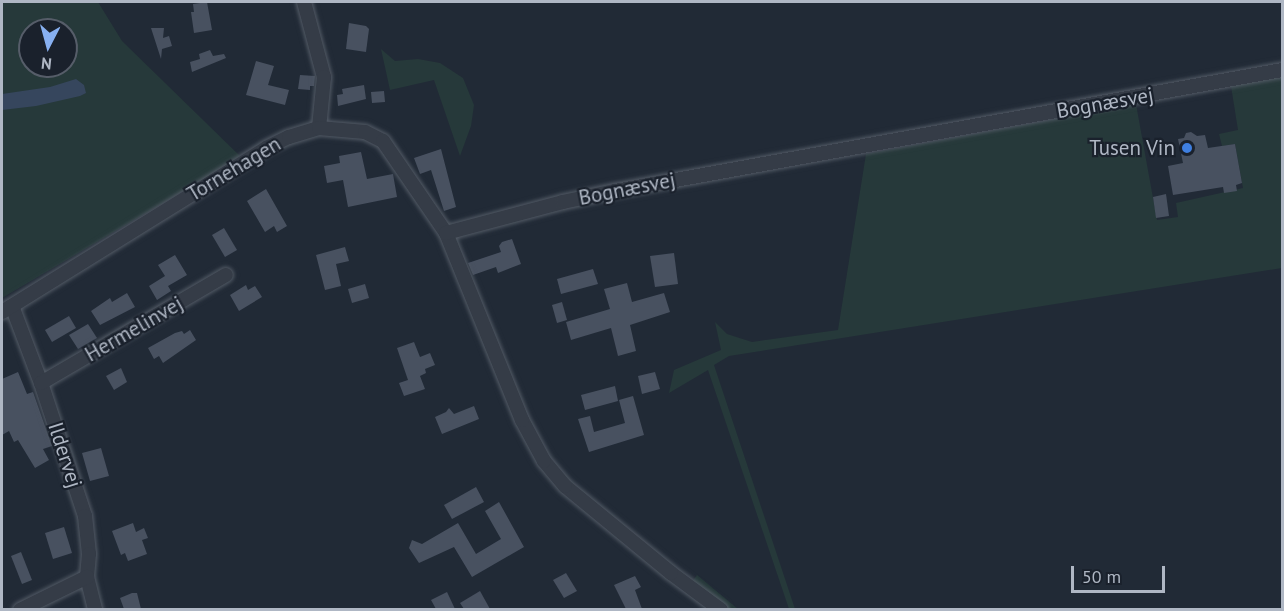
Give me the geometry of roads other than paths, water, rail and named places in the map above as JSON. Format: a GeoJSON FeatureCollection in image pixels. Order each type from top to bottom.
{"type":"FeatureCollection","features":[{"type":"Feature","properties":{"kind":"street"},"geometry":{"type":"LineString","coordinates":[[304,2],[324,77],[319,128]]}},
{"type":"Feature","properties":{"kind":"street","name":"Bognæsvej"},"geometry":{"type":"LineString","coordinates":[[446,233],[544,206],[615,191],[1282,70]]}},
{"type":"Feature","properties":{"kind":"street","name":"Tornehagen"},"geometry":{"type":"LineString","coordinates":[[7,309],[266,148],[289,137],[319,128],[365,132],[383,141],[446,233]]}},
{"type":"Feature","properties":{"kind":"street"},"geometry":{"type":"LineString","coordinates":[[446,233],[522,420],[544,461],[574,494],[671,573],[721,609]]}},
{"type":"Feature","properties":{"kind":"street","name":"Hermelinvej"},"geometry":{"type":"LineString","coordinates":[[41,383],[226,275]]}},
{"type":"Feature","properties":{"kind":"street","name":"Ildervej"},"geometry":{"type":"LineString","coordinates":[[7,309],[41,383],[85,516],[89,554],[87,577],[95,609]]}},
{"type":"Feature","properties":{"kind":"street"},"geometry":{"type":"LineString","coordinates":[[20,609],[87,577]]}},
{"type":"Feature","properties":{"kind":"water"},"geometry":{"type":"Polygon","coordinates":[[[76,79],[84,85],[86,93],[80,96],[36,106],[2,110],[2,94],[50,87],[76,79]]]}},
{"type":"Feature","properties":{"kind":"place","name":"Tusen Vin"},"geometry":{"type":"Point","coordinates":[1187,148]}}]}
